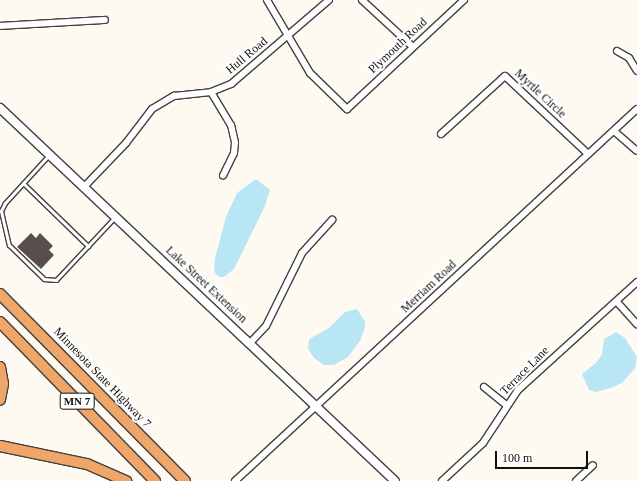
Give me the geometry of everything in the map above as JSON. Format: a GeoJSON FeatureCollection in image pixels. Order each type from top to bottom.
{"type":"FeatureCollection","features":[{"type":"Feature","properties":{"kind":"highway"},"geometry":{"type":"LineString","coordinates":[[0,288],[47,341]]}},
{"type":"Feature","properties":{"kind":"highway","name":"Minnesota State Highway 7"},"geometry":{"type":"LineString","coordinates":[[0,294],[185,481]]}},
{"type":"Feature","properties":{"kind":"highway","name":"MN 7"},"geometry":{"type":"LineString","coordinates":[[0,322],[155,481]]}},
{"type":"Feature","properties":{"kind":"highway"},"geometry":{"type":"LineString","coordinates":[[0,367],[3,384],[0,400]]}},
{"type":"Feature","properties":{"kind":"highway"},"geometry":{"type":"LineString","coordinates":[[0,446],[87,464],[126,481]]}},
{"type":"Feature","properties":{"kind":"street"},"geometry":{"type":"LineString","coordinates":[[267,0],[288,36]]}},
{"type":"Feature","properties":{"kind":"street","name":"Hull Road"},"geometry":{"type":"LineString","coordinates":[[84,187],[126,143],[143,119],[162,102],[186,93],[211,92],[231,84],[329,0]]}},
{"type":"Feature","properties":{"kind":"street"},"geometry":{"type":"LineString","coordinates":[[362,0],[413,47]]}},
{"type":"Feature","properties":{"kind":"street","name":"Plymouth Road"},"geometry":{"type":"LineString","coordinates":[[288,36],[310,73],[346,108],[464,0]]}},
{"type":"Feature","properties":{"kind":"street"},"geometry":{"type":"LineString","coordinates":[[0,26],[106,20]]}},
{"type":"Feature","properties":{"kind":"street"},"geometry":{"type":"LineString","coordinates":[[617,51],[629,58],[637,71]]}},
{"type":"Feature","properties":{"kind":"street","name":"Myrtle Circle"},"geometry":{"type":"LineString","coordinates":[[441,134],[505,76],[588,154]]}},
{"type":"Feature","properties":{"kind":"street"},"geometry":{"type":"LineString","coordinates":[[211,92],[231,125],[235,144],[234,153],[223,176]]}},
{"type":"Feature","properties":{"kind":"street","name":"Lake Street Extension"},"geometry":{"type":"LineString","coordinates":[[0,108],[395,481]]}},
{"type":"Feature","properties":{"kind":"street","name":"Merriam Road"},"geometry":{"type":"LineString","coordinates":[[235,481],[637,109]]}},
{"type":"Feature","properties":{"kind":"street"},"geometry":{"type":"LineString","coordinates":[[614,131],[637,151]]}},
{"type":"Feature","properties":{"kind":"street"},"geometry":{"type":"LineString","coordinates":[[250,343],[266,326],[302,253],[332,220]]}},
{"type":"Feature","properties":{"kind":"street","name":"Terrace Lane"},"geometry":{"type":"LineString","coordinates":[[442,481],[483,443],[506,405],[523,385],[617,302],[637,282]]}},
{"type":"Feature","properties":{"kind":"street"},"geometry":{"type":"LineString","coordinates":[[617,302],[637,324]]}},
{"type":"Feature","properties":{"kind":"street"},"geometry":{"type":"LineString","coordinates":[[484,387],[506,405]]}},
{"type":"Feature","properties":{"kind":"street"},"geometry":{"type":"LineString","coordinates":[[576,481],[593,465]]}},
{"type":"Feature","properties":{"kind":"lane"},"geometry":{"type":"LineString","coordinates":[[50,155],[5,203],[1,211],[5,235],[14,252],[44,279],[50,281],[56,280],[115,216]]}},
{"type":"Feature","properties":{"kind":"lane"},"geometry":{"type":"LineString","coordinates":[[23,184],[88,246]]}},
{"type":"Feature","properties":{"kind":"water"},"geometry":{"type":"Polygon","coordinates":[[[256,179],[270,190],[265,206],[234,269],[224,277],[220,277],[214,272],[215,258],[226,217],[237,193],[256,179]]]}},
{"type":"Feature","properties":{"kind":"water"},"geometry":{"type":"Polygon","coordinates":[[[357,309],[365,322],[365,327],[360,341],[348,357],[334,365],[324,365],[314,358],[308,349],[309,339],[329,328],[345,312],[357,309]]]}},
{"type":"Feature","properties":{"kind":"water"},"geometry":{"type":"Polygon","coordinates":[[[616,332],[625,338],[637,357],[635,368],[623,382],[614,387],[596,392],[589,390],[582,374],[597,362],[602,354],[604,339],[616,332]]]}},
{"type":"Feature","properties":{"kind":"building"},"geometry":{"type":"Polygon","coordinates":[[[31,233],[36,238],[40,233],[53,246],[49,250],[54,255],[41,269],[17,247],[31,233]]]}}]}
